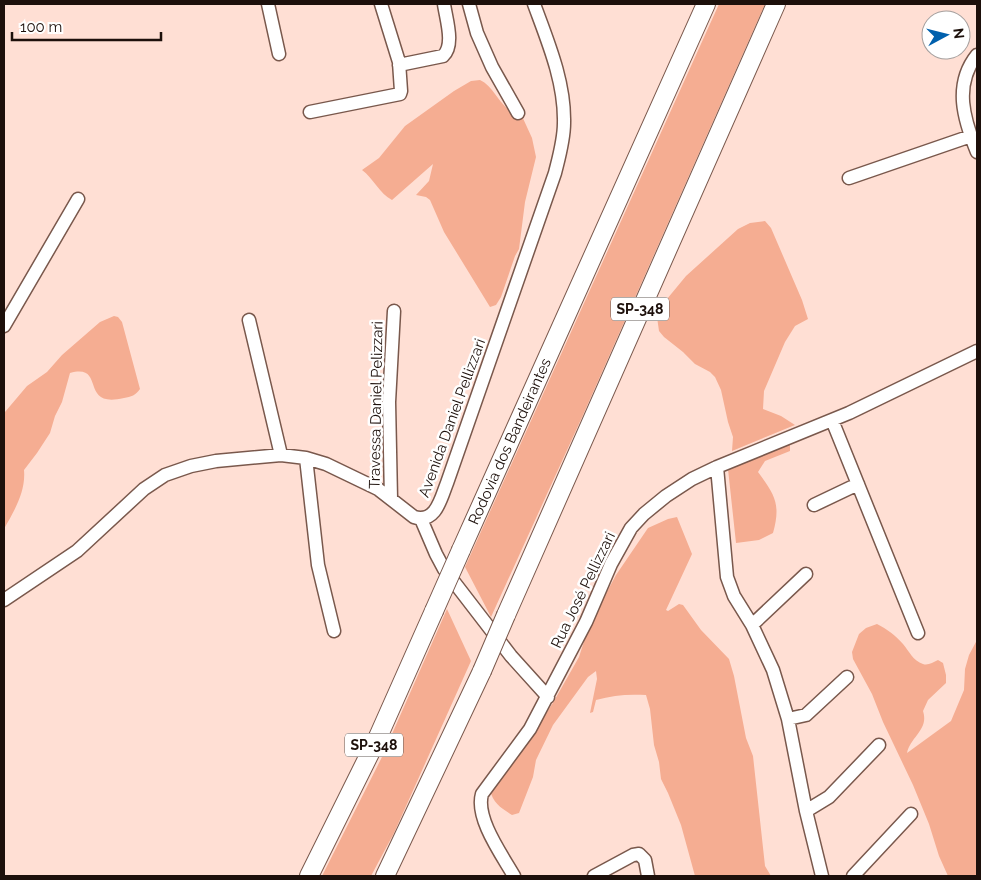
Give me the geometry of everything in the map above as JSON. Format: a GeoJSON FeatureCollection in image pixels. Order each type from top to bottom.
{"type":"FeatureCollection","features":[{"type":"Feature","properties":{"kind":"highway","name":"Rodovia dos Bandeirantes"},"geometry":{"type":"LineString","coordinates":[[309,876],[378,737],[706,4]]}},
{"type":"Feature","properties":{"kind":"highway","name":"SP-348"},"geometry":{"type":"LineString","coordinates":[[385,876],[482,671],[776,4]]}},
{"type":"Feature","properties":{"kind":"street"},"geometry":{"type":"LineString","coordinates":[[268,4],[279,54]]}},
{"type":"Feature","properties":{"kind":"street"},"geometry":{"type":"LineString","coordinates":[[310,112],[400,94],[399,66],[381,4]]}},
{"type":"Feature","properties":{"kind":"street"},"geometry":{"type":"LineString","coordinates":[[399,66],[442,56],[447,51],[449,44],[444,4]]}},
{"type":"Feature","properties":{"kind":"street"},"geometry":{"type":"LineString","coordinates":[[469,4],[477,33],[492,67],[518,113]]}},
{"type":"Feature","properties":{"kind":"street","name":"Avenida Daniel Pellizzari"},"geometry":{"type":"LineString","coordinates":[[4,600],[77,551],[144,490],[165,475],[191,466],[216,461],[281,455],[306,458],[326,464],[378,489],[406,512],[420,519],[431,516],[436,509],[447,482],[555,173],[561,149],[564,123],[562,94],[555,65],[534,4]]}},
{"type":"Feature","properties":{"kind":"street"},"geometry":{"type":"LineString","coordinates":[[977,56],[965,77],[962,89],[963,108],[977,152]]}},
{"type":"Feature","properties":{"kind":"street"},"geometry":{"type":"LineString","coordinates":[[849,178],[971,136]]}},
{"type":"Feature","properties":{"kind":"street"},"geometry":{"type":"LineString","coordinates":[[4,326],[78,199]]}},
{"type":"Feature","properties":{"kind":"street","name":"Travessa Daniel Pelizzari"},"geometry":{"type":"LineString","coordinates":[[391,499],[389,402],[394,311]]}},
{"type":"Feature","properties":{"kind":"street"},"geometry":{"type":"LineString","coordinates":[[249,320],[281,455]]}},
{"type":"Feature","properties":{"kind":"street","name":"Rua José Pellizzari"},"geometry":{"type":"LineString","coordinates":[[514,876],[492,838],[482,814],[480,801],[482,794],[530,729],[548,697],[586,622],[611,564],[631,528],[644,514],[666,496],[692,479],[832,420],[977,351]]}},
{"type":"Feature","properties":{"kind":"street"},"geometry":{"type":"LineString","coordinates":[[832,420],[918,632]]}},
{"type":"Feature","properties":{"kind":"street"},"geometry":{"type":"LineString","coordinates":[[306,458],[318,565],[334,630]]}},
{"type":"Feature","properties":{"kind":"street"},"geometry":{"type":"LineString","coordinates":[[717,468],[727,577],[734,596],[752,625],[773,670],[788,719],[806,811],[822,876]]}},
{"type":"Feature","properties":{"kind":"street"},"geometry":{"type":"LineString","coordinates":[[814,505],[858,484]]}},
{"type":"Feature","properties":{"kind":"street"},"geometry":{"type":"LineString","coordinates":[[420,519],[444,570],[511,656],[548,697]]}},
{"type":"Feature","properties":{"kind":"street"},"geometry":{"type":"LineString","coordinates":[[752,625],[806,574]]}},
{"type":"Feature","properties":{"kind":"street"},"geometry":{"type":"LineString","coordinates":[[788,719],[806,715],[847,677]]}},
{"type":"Feature","properties":{"kind":"street"},"geometry":{"type":"LineString","coordinates":[[806,811],[829,797],[880,745]]}},
{"type":"Feature","properties":{"kind":"street"},"geometry":{"type":"LineString","coordinates":[[853,876],[911,814]]}},
{"type":"Feature","properties":{"kind":"street"},"geometry":{"type":"LineString","coordinates":[[594,876],[633,855],[640,854],[645,860],[648,876]]}},
{"type":"Feature","properties":{"kind":"shaded area"},"geometry":{"type":"Polygon","coordinates":[[[719,4],[765,4],[583,415],[491,617],[465,567],[719,4]]]}},
{"type":"Feature","properties":{"kind":"shaded area"},"geometry":{"type":"Polygon","coordinates":[[[480,80],[486,83],[509,110],[521,114],[532,138],[536,157],[525,202],[519,249],[501,297],[496,305],[490,307],[444,232],[430,200],[416,195],[429,181],[433,164],[392,200],[362,170],[379,158],[405,126],[454,91],[471,81],[480,80]]]}},
{"type":"Feature","properties":{"kind":"shaded area"},"geometry":{"type":"Polygon","coordinates":[[[765,221],[771,228],[802,300],[808,319],[795,326],[785,342],[764,391],[763,409],[781,416],[795,425],[732,451],[733,437],[721,390],[715,377],[695,364],[664,337],[659,331],[657,317],[667,299],[686,276],[738,229],[750,223],[765,221]]]}},
{"type":"Feature","properties":{"kind":"shaded area"},"geometry":{"type":"Polygon","coordinates":[[[114,316],[118,317],[122,322],[140,389],[131,396],[110,400],[101,397],[96,392],[88,374],[81,372],[70,373],[62,402],[50,433],[24,470],[21,494],[4,529],[5,412],[27,386],[47,372],[62,355],[100,322],[114,316]]]}},
{"type":"Feature","properties":{"kind":"shaded area"},"geometry":{"type":"Polygon","coordinates":[[[790,442],[790,451],[765,461],[758,472],[769,487],[775,500],[776,514],[773,533],[759,540],[736,543],[728,469],[790,442]]]}},
{"type":"Feature","properties":{"kind":"shaded area"},"geometry":{"type":"Polygon","coordinates":[[[677,517],[692,554],[666,610],[668,611],[679,604],[683,605],[701,630],[729,659],[746,738],[753,756],[765,866],[771,876],[695,876],[681,825],[661,779],[646,695],[621,695],[596,700],[593,712],[590,713],[597,679],[596,671],[588,677],[553,725],[536,760],[533,777],[519,813],[512,815],[501,807],[495,802],[490,790],[524,748],[554,701],[579,657],[590,623],[616,575],[648,528],[677,517]]]}},
{"type":"Feature","properties":{"kind":"shaded area"},"geometry":{"type":"Polygon","coordinates":[[[447,609],[471,661],[394,833],[371,876],[322,876],[381,759],[447,609]]]}},
{"type":"Feature","properties":{"kind":"shaded area"},"geometry":{"type":"Polygon","coordinates":[[[877,624],[897,638],[920,663],[930,664],[938,660],[943,663],[946,675],[946,683],[928,700],[923,711],[924,723],[907,753],[951,721],[964,690],[965,669],[969,655],[977,640],[977,875],[948,876],[913,785],[872,694],[853,659],[852,652],[859,634],[866,628],[877,624]]]}}]}
